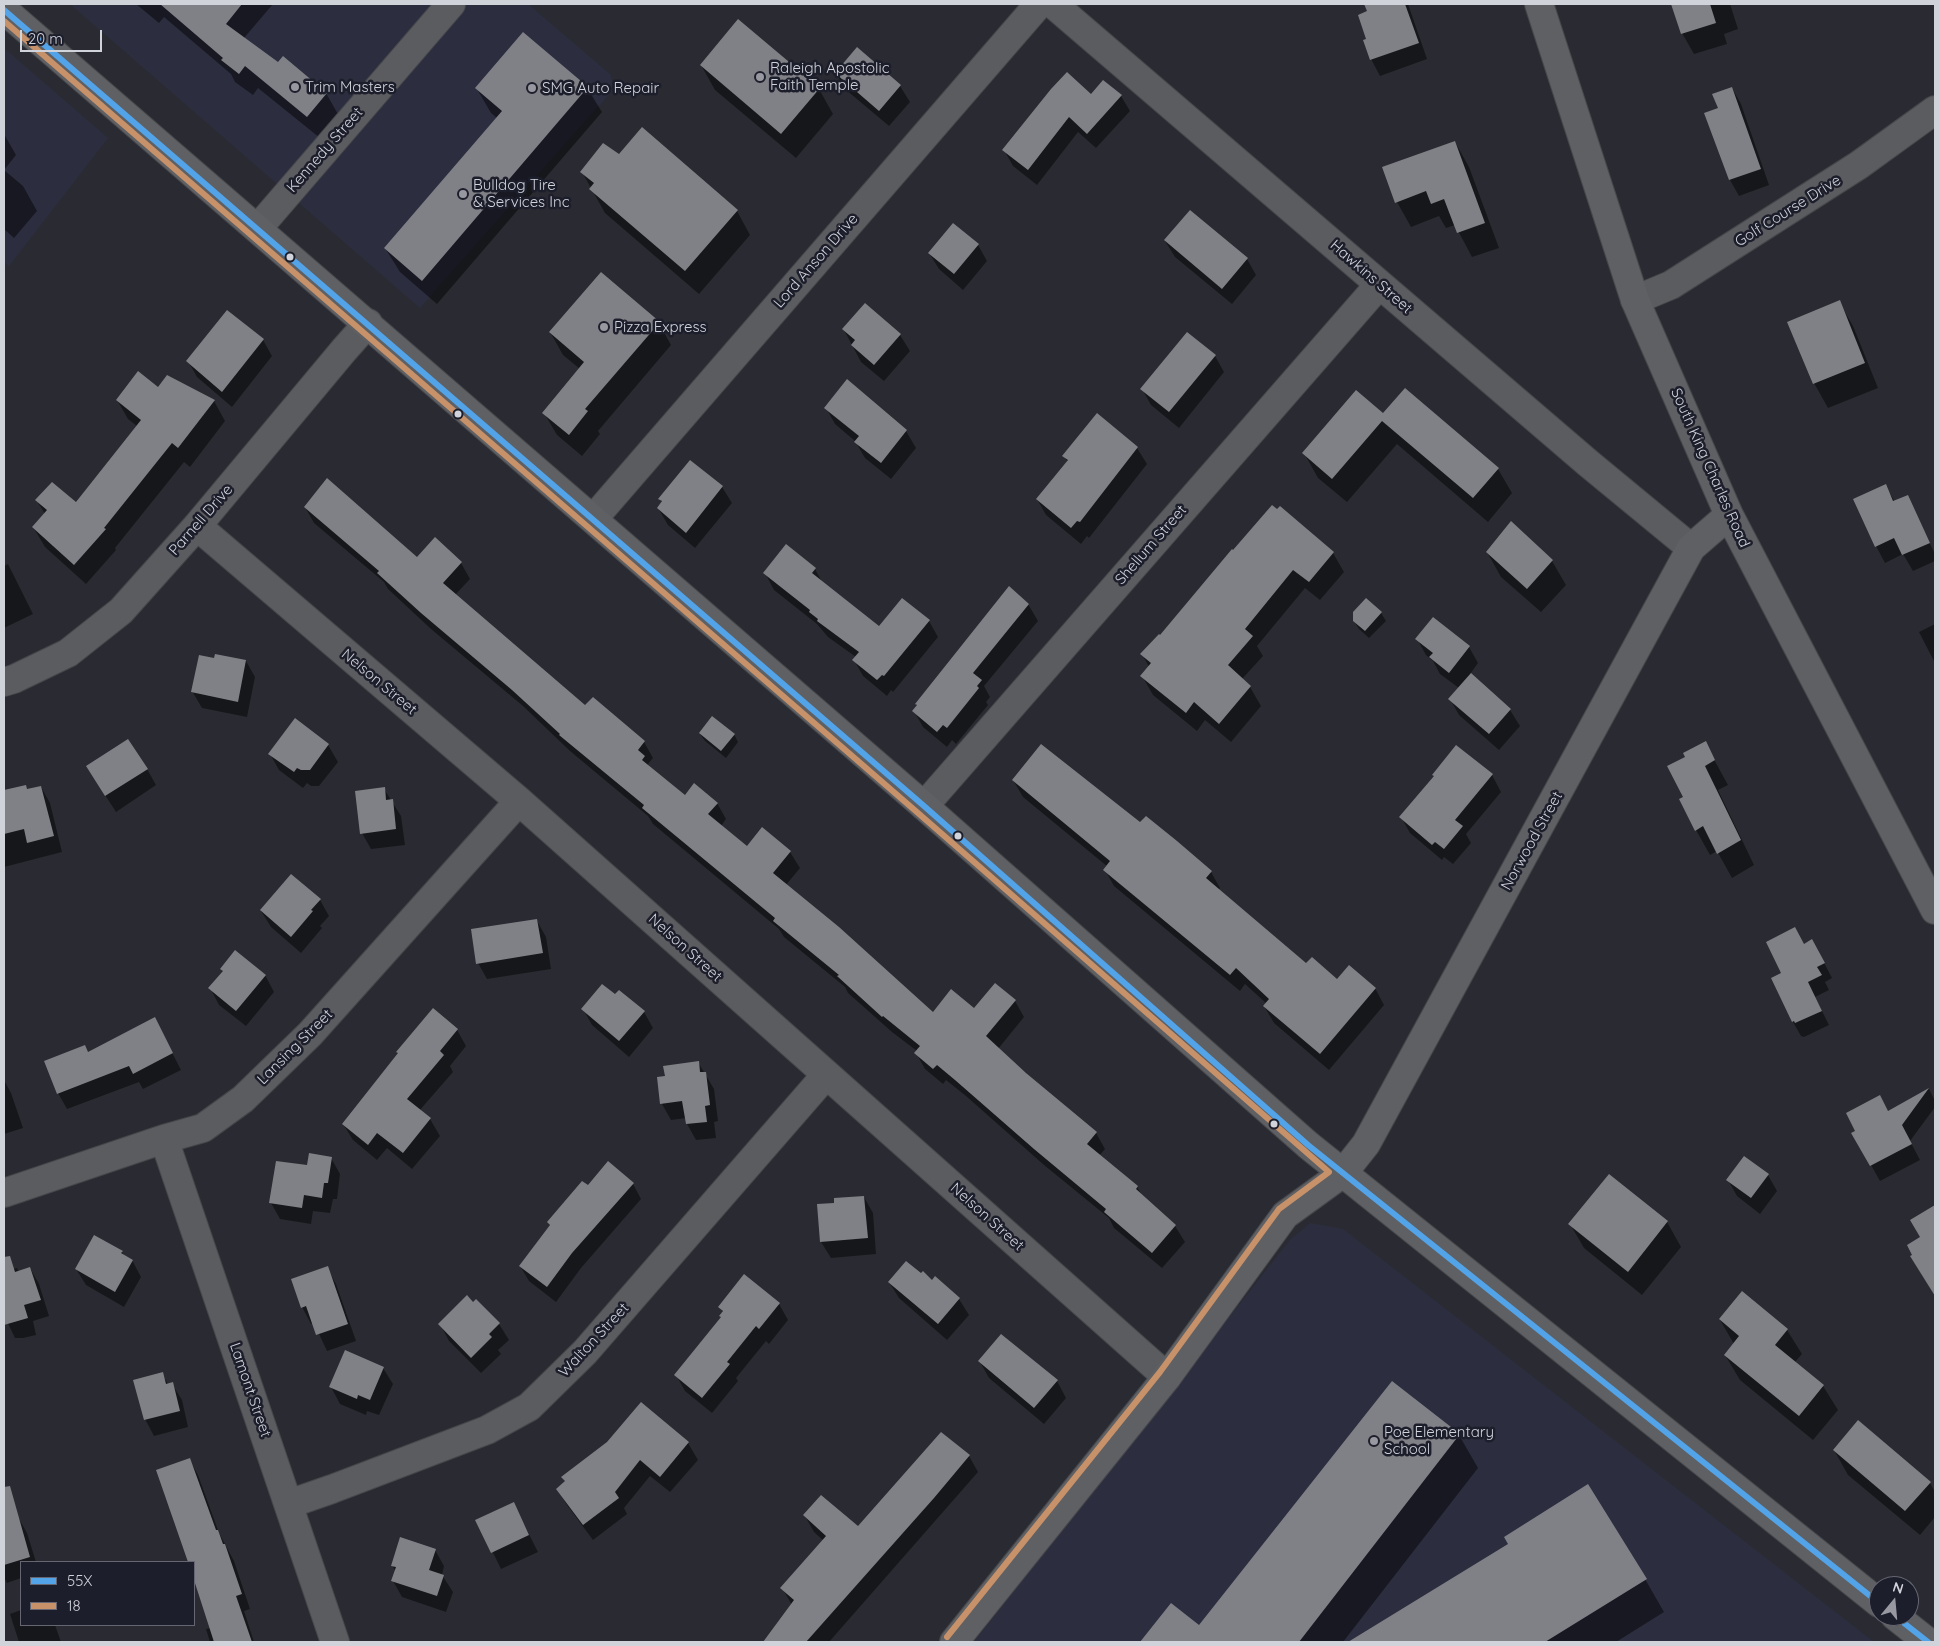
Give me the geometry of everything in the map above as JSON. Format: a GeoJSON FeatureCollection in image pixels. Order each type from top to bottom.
{"type":"FeatureCollection","features":[{"type":"Feature","properties":{"kind":"main road","name":"South King Charles Road"},"geometry":{"type":"LineString","coordinates":[[1539,4],[1635,300],[1729,515],[1935,910]]}},
{"type":"Feature","properties":{"kind":"main road"},"geometry":{"type":"LineString","coordinates":[[4,10],[368,323],[1343,1173],[1869,1595]]}},
{"type":"Feature","properties":{"kind":"main road","name":"Norwood Street"},"geometry":{"type":"LineString","coordinates":[[954,1642],[1167,1377],[1285,1215],[1343,1173],[1366,1144],[1691,548],[1729,515]]}},
{"type":"Feature","properties":{"kind":"main road"},"geometry":{"type":"LineString","coordinates":[[1908,1626],[1928,1642]]}},
{"type":"Feature","properties":{"kind":"street","name":"Kennedy Street"},"geometry":{"type":"LineString","coordinates":[[258,228],[451,4]]}},
{"type":"Feature","properties":{"kind":"street","name":"Lord Anson Drive"},"geometry":{"type":"LineString","coordinates":[[593,519],[1039,4]]}},
{"type":"Feature","properties":{"kind":"street","name":"Hawkins Street"},"geometry":{"type":"LineString","coordinates":[[1053,4],[1379,285],[1691,548]]}},
{"type":"Feature","properties":{"kind":"street","name":"Golf Course Drive"},"geometry":{"type":"LineString","coordinates":[[1635,300],[1680,280],[1860,166],[1935,110]]}},
{"type":"Feature","properties":{"kind":"street","name":"Shellum Street"},"geometry":{"type":"LineString","coordinates":[[924,806],[1379,285]]}},
{"type":"Feature","properties":{"kind":"street","name":"Parnell Drive"},"geometry":{"type":"LineString","coordinates":[[4,682],[68,653],[121,611],[197,526],[368,323]]}},
{"type":"Feature","properties":{"kind":"street","name":"Nelson Street"},"geometry":{"type":"LineString","coordinates":[[197,526],[519,801],[1167,1377]]}},
{"type":"Feature","properties":{"kind":"street","name":"Lansing Street"},"geometry":{"type":"LineString","coordinates":[[4,1193],[164,1139],[203,1128],[243,1099],[310,1034],[519,801]]}},
{"type":"Feature","properties":{"kind":"street","name":"Walton Street"},"geometry":{"type":"LineString","coordinates":[[289,1504],[332,1490],[486,1430],[529,1407],[585,1352],[826,1074]]}},
{"type":"Feature","properties":{"kind":"street","name":"Lamont Street"},"geometry":{"type":"LineString","coordinates":[[164,1139],[335,1642]]}},
{"type":"Feature","properties":{"kind":"shaded area"},"geometry":{"type":"Polygon","coordinates":[[[70,4],[528,4],[611,75],[613,90],[420,308],[70,4]]]}},
{"type":"Feature","properties":{"kind":"shaded area"},"geometry":{"type":"Polygon","coordinates":[[[4,48],[108,138],[9,266],[4,261],[4,48]]]}},
{"type":"Feature","properties":{"kind":"shaded area","name":"Poe Elementary School"},"geometry":{"type":"Polygon","coordinates":[[[1310,1223],[1343,1229],[1874,1642],[974,1642],[1290,1240],[1310,1223]]]}},
{"type":"Feature","properties":{"kind":"building"},"geometry":{"type":"Polygon","coordinates":[[[160,4],[242,4],[226,24],[278,62],[283,56],[327,93],[307,117],[245,66],[239,74],[160,4]]]}},
{"type":"Feature","properties":{"kind":"building"},"geometry":{"type":"Polygon","coordinates":[[[1364,4],[1405,4],[1419,43],[1370,60],[1363,40],[1366,39],[1358,15],[1367,11],[1364,4]]]}},
{"type":"Feature","properties":{"kind":"building"},"geometry":{"type":"Polygon","coordinates":[[[1671,4],[1710,4],[1716,23],[1681,34],[1671,4]]]}},
{"type":"Feature","properties":{"kind":"building","name":"Raleigh Apostolic Faith Temple"},"geometry":{"type":"Polygon","coordinates":[[[738,19],[820,88],[781,134],[700,65],[738,19]]]}},
{"type":"Feature","properties":{"kind":"building"},"geometry":{"type":"Polygon","coordinates":[[[523,32],[588,87],[422,281],[384,248],[502,111],[475,88],[523,32]]]}},
{"type":"Feature","properties":{"kind":"building"},"geometry":{"type":"Polygon","coordinates":[[[857,47],[901,85],[879,111],[835,73],[857,47]]]}},
{"type":"Feature","properties":{"kind":"building"},"geometry":{"type":"Polygon","coordinates":[[[1067,72],[1091,94],[1103,80],[1122,95],[1087,134],[1069,117],[1028,170],[1002,150],[1067,72]]]}},
{"type":"Feature","properties":{"kind":"building"},"geometry":{"type":"Polygon","coordinates":[[[1732,87],[1761,169],[1729,180],[1704,113],[1718,108],[1712,94],[1732,87]]]}},
{"type":"Feature","properties":{"kind":"building"},"geometry":{"type":"Polygon","coordinates":[[[642,127],[738,210],[685,271],[589,189],[594,183],[580,172],[603,143],[619,154],[642,127]]]}},
{"type":"Feature","properties":{"kind":"building"},"geometry":{"type":"Polygon","coordinates":[[[1455,141],[1485,223],[1457,233],[1444,199],[1431,204],[1426,191],[1395,203],[1382,167],[1455,141]]]}},
{"type":"Feature","properties":{"kind":"building"},"geometry":{"type":"Polygon","coordinates":[[[1190,210],[1248,258],[1222,289],[1164,240],[1190,210]]]}},
{"type":"Feature","properties":{"kind":"building"},"geometry":{"type":"Polygon","coordinates":[[[953,223],[979,244],[954,274],[928,253],[953,223]]]}},
{"type":"Feature","properties":{"kind":"building","name":"Pizza Express"},"geometry":{"type":"Polygon","coordinates":[[[601,272],[660,322],[585,409],[588,411],[569,435],[542,413],[584,362],[549,332],[601,272]]]}},
{"type":"Feature","properties":{"kind":"building"},"geometry":{"type":"Polygon","coordinates":[[[1840,300],[1865,363],[1813,384],[1787,322],[1840,300]]]}},
{"type":"Feature","properties":{"kind":"building"},"geometry":{"type":"Polygon","coordinates":[[[865,303],[901,334],[874,365],[851,345],[855,340],[842,329],[865,303]]]}},
{"type":"Feature","properties":{"kind":"building"},"geometry":{"type":"Polygon","coordinates":[[[227,310],[264,339],[222,392],[186,361],[227,310]]]}},
{"type":"Feature","properties":{"kind":"building"},"geometry":{"type":"Polygon","coordinates":[[[1187,332],[1216,355],[1169,412],[1140,389],[1187,332]]]}},
{"type":"Feature","properties":{"kind":"building"},"geometry":{"type":"Polygon","coordinates":[[[138,371],[158,387],[167,375],[215,400],[178,448],[172,443],[104,528],[106,529],[74,565],[32,527],[47,510],[35,500],[52,482],[76,502],[141,420],[116,400],[138,371]]]}},
{"type":"Feature","properties":{"kind":"building"},"geometry":{"type":"Polygon","coordinates":[[[847,379],[907,430],[881,463],[854,442],[859,436],[824,408],[847,379]]]}},
{"type":"Feature","properties":{"kind":"building"},"geometry":{"type":"Polygon","coordinates":[[[1405,388],[1499,468],[1473,498],[1382,421],[1332,479],[1302,453],[1356,390],[1383,413],[1405,388]]]}},
{"type":"Feature","properties":{"kind":"building"},"geometry":{"type":"Polygon","coordinates":[[[1097,413],[1138,447],[1080,522],[1077,521],[1071,528],[1036,499],[1068,460],[1062,456],[1097,413]]]}},
{"type":"Feature","properties":{"kind":"building"},"geometry":{"type":"Polygon","coordinates":[[[690,460],[723,486],[686,533],[657,508],[662,501],[658,499],[690,460]]]}},
{"type":"Feature","properties":{"kind":"building"},"geometry":{"type":"Polygon","coordinates":[[[327,478],[417,557],[435,537],[462,562],[443,583],[585,705],[593,697],[645,741],[638,750],[645,756],[642,760],[685,795],[694,783],[718,803],[708,814],[747,846],[762,827],[791,851],[773,873],[839,927],[933,1012],[951,989],[974,1008],[995,983],[1016,1000],[986,1036],[1026,1073],[1097,1132],[1087,1144],[1138,1186],[1136,1189],[1176,1225],[1152,1253],[1104,1212],[1106,1209],[955,1080],[937,1065],[933,1069],[914,1053],[920,1046],[882,1017],[837,976],[839,975],[773,921],[775,918],[642,808],[644,805],[559,735],[512,690],[377,573],[379,571],[304,507],[327,478]]]}},
{"type":"Feature","properties":{"kind":"building"},"geometry":{"type":"Polygon","coordinates":[[[1886,484],[1893,501],[1908,495],[1930,543],[1902,555],[1894,538],[1875,547],[1853,499],[1886,484]]]}},
{"type":"Feature","properties":{"kind":"building"},"geometry":{"type":"Polygon","coordinates":[[[1272,505],[1277,509],[1280,506],[1334,552],[1309,582],[1293,570],[1245,629],[1253,636],[1228,665],[1251,686],[1219,724],[1194,702],[1186,713],[1140,676],[1151,663],[1140,654],[1160,635],[1232,549],[1272,505]]]}},
{"type":"Feature","properties":{"kind":"building"},"geometry":{"type":"Polygon","coordinates":[[[1511,521],[1553,560],[1527,589],[1486,552],[1511,521]]]}},
{"type":"Feature","properties":{"kind":"building"},"geometry":{"type":"Polygon","coordinates":[[[786,544],[816,568],[812,573],[879,626],[902,598],[930,620],[884,676],[882,675],[877,680],[852,660],[859,652],[817,621],[818,619],[809,612],[810,610],[763,573],[786,544]]]}},
{"type":"Feature","properties":{"kind":"building"},"geometry":{"type":"Polygon","coordinates":[[[1009,586],[1029,604],[973,673],[982,680],[977,686],[979,688],[947,728],[943,725],[937,732],[912,711],[917,705],[915,704],[1009,586]]]}},
{"type":"Feature","properties":{"kind":"building"},"geometry":{"type":"Polygon","coordinates":[[[1366,598],[1382,612],[1365,631],[1353,621],[1353,612],[1366,598]]]}},
{"type":"Feature","properties":{"kind":"building"},"geometry":{"type":"Polygon","coordinates":[[[1433,617],[1470,646],[1449,673],[1429,657],[1433,653],[1415,639],[1433,617]]]}},
{"type":"Feature","properties":{"kind":"building"},"geometry":{"type":"Polygon","coordinates":[[[215,654],[246,660],[238,702],[191,692],[199,655],[214,658],[215,654]]]}},
{"type":"Feature","properties":{"kind":"building"},"geometry":{"type":"Polygon","coordinates":[[[1471,673],[1511,709],[1489,734],[1448,699],[1471,673]]]}},
{"type":"Feature","properties":{"kind":"building"},"geometry":{"type":"Polygon","coordinates":[[[712,716],[735,734],[721,751],[699,733],[712,716]]]}},
{"type":"Feature","properties":{"kind":"building"},"geometry":{"type":"Polygon","coordinates":[[[295,718],[329,744],[310,770],[297,768],[294,772],[268,754],[295,718]]]}},
{"type":"Feature","properties":{"kind":"building"},"geometry":{"type":"Polygon","coordinates":[[[128,739],[148,769],[105,796],[86,766],[128,739]]]}},
{"type":"Feature","properties":{"kind":"building"},"geometry":{"type":"Polygon","coordinates":[[[1706,741],[1715,760],[1705,766],[1741,840],[1717,854],[1703,826],[1695,831],[1679,799],[1683,797],[1667,766],[1685,757],[1683,753],[1706,741]]]}},
{"type":"Feature","properties":{"kind":"building"},"geometry":{"type":"Polygon","coordinates":[[[1041,744],[1140,822],[1146,816],[1177,841],[1212,871],[1206,878],[1306,963],[1312,957],[1337,979],[1349,965],[1376,988],[1320,1054],[1263,1006],[1269,999],[1236,968],[1230,975],[1103,870],[1110,861],[1012,780],[1041,744]]]}},
{"type":"Feature","properties":{"kind":"building"},"geometry":{"type":"Polygon","coordinates":[[[1456,745],[1493,774],[1455,820],[1463,826],[1444,849],[1435,842],[1432,845],[1399,817],[1434,776],[1432,775],[1456,745]]]}},
{"type":"Feature","properties":{"kind":"building"},"geometry":{"type":"Polygon","coordinates":[[[26,785],[27,789],[41,786],[54,836],[27,843],[24,829],[4,834],[4,790],[26,785]]]}},
{"type":"Feature","properties":{"kind":"building"},"geometry":{"type":"Polygon","coordinates":[[[385,787],[386,800],[393,799],[396,829],[360,834],[355,791],[385,787]]]}},
{"type":"Feature","properties":{"kind":"building"},"geometry":{"type":"Polygon","coordinates":[[[291,874],[321,899],[291,937],[260,910],[291,874]]]}},
{"type":"Feature","properties":{"kind":"building"},"geometry":{"type":"Polygon","coordinates":[[[537,919],[543,953],[476,964],[471,929],[537,919]]]}},
{"type":"Feature","properties":{"kind":"building"},"geometry":{"type":"Polygon","coordinates":[[[1795,927],[1804,944],[1812,939],[1825,963],[1817,967],[1822,975],[1808,982],[1822,1011],[1795,1023],[1794,1021],[1792,1022],[1771,978],[1781,973],[1766,942],[1795,927]]]}},
{"type":"Feature","properties":{"kind":"building"},"geometry":{"type":"Polygon","coordinates":[[[235,950],[266,975],[236,1011],[208,988],[223,971],[220,969],[235,950]]]}},
{"type":"Feature","properties":{"kind":"building"},"geometry":{"type":"Polygon","coordinates":[[[602,984],[615,994],[619,990],[645,1011],[619,1041],[581,1009],[602,984]]]}},
{"type":"Feature","properties":{"kind":"building"},"geometry":{"type":"Polygon","coordinates":[[[433,1008],[458,1029],[440,1051],[444,1055],[407,1099],[431,1118],[403,1153],[377,1133],[368,1145],[342,1124],[398,1053],[396,1052],[433,1008]]]}},
{"type":"Feature","properties":{"kind":"building"},"geometry":{"type":"Polygon","coordinates":[[[155,1017],[173,1053],[133,1074],[129,1066],[57,1094],[44,1061],[85,1045],[88,1052],[155,1017]]]}},
{"type":"Feature","properties":{"kind":"building"},"geometry":{"type":"Polygon","coordinates":[[[699,1061],[700,1072],[706,1072],[710,1105],[705,1106],[707,1122],[686,1124],[682,1101],[660,1104],[657,1077],[665,1076],[663,1066],[699,1061]]]}},
{"type":"Feature","properties":{"kind":"building"},"geometry":{"type":"Polygon","coordinates":[[[1929,1088],[1902,1125],[1912,1144],[1870,1166],[1851,1133],[1855,1131],[1846,1113],[1880,1095],[1888,1111],[1929,1088]]]}},
{"type":"Feature","properties":{"kind":"building"},"geometry":{"type":"Polygon","coordinates":[[[309,1153],[332,1157],[328,1183],[324,1183],[322,1198],[304,1195],[302,1208],[269,1203],[276,1161],[307,1165],[309,1153]]]}},
{"type":"Feature","properties":{"kind":"building"},"geometry":{"type":"Polygon","coordinates":[[[1744,1156],[1769,1174],[1751,1198],[1726,1180],[1744,1156]]]}},
{"type":"Feature","properties":{"kind":"building"},"geometry":{"type":"Polygon","coordinates":[[[608,1161],[634,1183],[572,1253],[547,1287],[519,1266],[550,1225],[547,1222],[582,1181],[588,1185],[608,1161]]]}},
{"type":"Feature","properties":{"kind":"building"},"geometry":{"type":"Polygon","coordinates":[[[1609,1174],[1668,1221],[1628,1272],[1568,1224],[1609,1174]]]}},
{"type":"Feature","properties":{"kind":"building"},"geometry":{"type":"Polygon","coordinates":[[[864,1196],[868,1238],[820,1242],[817,1204],[834,1203],[834,1198],[864,1196]]]}},
{"type":"Feature","properties":{"kind":"building"},"geometry":{"type":"Polygon","coordinates":[[[1935,1205],[1935,1296],[1910,1256],[1912,1255],[1907,1245],[1920,1237],[1910,1220],[1935,1205]]]}},
{"type":"Feature","properties":{"kind":"building"},"geometry":{"type":"Polygon","coordinates":[[[94,1235],[123,1251],[121,1253],[133,1260],[115,1292],[75,1269],[94,1235]]]}},
{"type":"Feature","properties":{"kind":"building"},"geometry":{"type":"Polygon","coordinates":[[[10,1256],[15,1272],[30,1267],[41,1300],[24,1305],[28,1318],[4,1325],[4,1257],[10,1256]]]}},
{"type":"Feature","properties":{"kind":"building"},"geometry":{"type":"Polygon","coordinates":[[[906,1261],[921,1273],[923,1271],[932,1280],[935,1276],[960,1298],[938,1324],[888,1282],[906,1261]]]}},
{"type":"Feature","properties":{"kind":"building"},"geometry":{"type":"Polygon","coordinates":[[[328,1266],[348,1324],[316,1335],[306,1306],[301,1308],[291,1279],[328,1266]]]}},
{"type":"Feature","properties":{"kind":"building"},"geometry":{"type":"Polygon","coordinates":[[[744,1274],[780,1303],[759,1329],[756,1326],[727,1362],[730,1364],[702,1398],[674,1375],[721,1317],[719,1316],[723,1311],[718,1307],[744,1274]]]}},
{"type":"Feature","properties":{"kind":"building"},"geometry":{"type":"Polygon","coordinates":[[[1742,1291],[1788,1329],[1775,1345],[1824,1385],[1799,1416],[1724,1355],[1739,1336],[1719,1319],[1742,1291]]]}},
{"type":"Feature","properties":{"kind":"building"},"geometry":{"type":"Polygon","coordinates":[[[467,1295],[473,1302],[476,1299],[500,1323],[489,1334],[492,1337],[471,1358],[438,1324],[467,1295]]]}},
{"type":"Feature","properties":{"kind":"building"},"geometry":{"type":"Polygon","coordinates":[[[1001,1334],[1058,1380],[1034,1408],[978,1361],[1001,1334]]]}},
{"type":"Feature","properties":{"kind":"building"},"geometry":{"type":"Polygon","coordinates":[[[345,1350],[384,1367],[370,1400],[358,1395],[357,1399],[329,1387],[345,1350]]]}},
{"type":"Feature","properties":{"kind":"building"},"geometry":{"type":"Polygon","coordinates":[[[163,1372],[166,1384],[173,1382],[180,1411],[144,1420],[133,1380],[163,1372]]]}},
{"type":"Feature","properties":{"kind":"building"},"geometry":{"type":"Polygon","coordinates":[[[1392,1381],[1460,1434],[1299,1642],[1140,1642],[1171,1603],[1199,1625],[1392,1381]]]}},
{"type":"Feature","properties":{"kind":"building"},"geometry":{"type":"Polygon","coordinates":[[[641,1402],[689,1442],[660,1477],[640,1460],[615,1492],[619,1498],[583,1525],[556,1489],[565,1481],[561,1477],[607,1442],[641,1402]]]}},
{"type":"Feature","properties":{"kind":"building"},"geometry":{"type":"Polygon","coordinates":[[[1858,1420],[1931,1482],[1905,1511],[1833,1450],[1858,1420]]]}},
{"type":"Feature","properties":{"kind":"building"},"geometry":{"type":"Polygon","coordinates":[[[941,1432],[970,1455],[934,1498],[806,1642],[763,1642],[794,1600],[780,1588],[826,1536],[803,1515],[821,1495],[858,1526],[941,1432]]]}},
{"type":"Feature","properties":{"kind":"building"},"geometry":{"type":"Polygon","coordinates":[[[190,1458],[216,1530],[218,1530],[223,1544],[225,1544],[242,1594],[236,1596],[252,1642],[214,1642],[195,1583],[195,1561],[188,1561],[156,1470],[190,1458]]]}},
{"type":"Feature","properties":{"kind":"building"},"geometry":{"type":"Polygon","coordinates":[[[1588,1484],[1647,1579],[1545,1642],[1348,1642],[1508,1544],[1504,1537],[1588,1484]]]}},
{"type":"Feature","properties":{"kind":"building"},"geometry":{"type":"Polygon","coordinates":[[[10,1486],[30,1557],[4,1565],[4,1487],[10,1486]]]}},
{"type":"Feature","properties":{"kind":"building"},"geometry":{"type":"Polygon","coordinates":[[[514,1502],[529,1535],[491,1553],[475,1520],[514,1502]]]}},
{"type":"Feature","properties":{"kind":"building"},"geometry":{"type":"Polygon","coordinates":[[[400,1537],[436,1549],[429,1570],[444,1575],[437,1596],[391,1581],[396,1567],[391,1566],[400,1537]]]}},
{"type":"Feature","properties":{"kind":"transit line","name":"55X"},"geometry":{"type":"LineString","coordinates":[[4,10],[924,806],[1308,1145],[1869,1595]]}},
{"type":"Feature","properties":{"kind":"transit line","name":"18"},"geometry":{"type":"LineString","coordinates":[[4,21],[1329,1172],[1279,1209],[1160,1372],[947,1637]]}},
{"type":"Feature","properties":{"kind":"transit line","name":"55X"},"geometry":{"type":"LineString","coordinates":[[1908,1626],[1928,1642]]}},
{"type":"Feature","properties":{"kind":"place","name":"Raleigh Apostolic Faith Temple"},"geometry":{"type":"Point","coordinates":[760,77]}},
{"type":"Feature","properties":{"kind":"place","name":"Trim Masters"},"geometry":{"type":"Point","coordinates":[295,87]}},
{"type":"Feature","properties":{"kind":"place","name":"SMG Auto Repair"},"geometry":{"type":"Point","coordinates":[532,88]}},
{"type":"Feature","properties":{"kind":"place","name":"Bulldog Tire & Services Inc"},"geometry":{"type":"Point","coordinates":[463,194]}},
{"type":"Feature","properties":{"kind":"place","name":"Pizza Express"},"geometry":{"type":"Point","coordinates":[604,327]}},
{"type":"Feature","properties":{"kind":"place","name":"Poe Elementary School"},"geometry":{"type":"Point","coordinates":[1374,1441]}}]}
